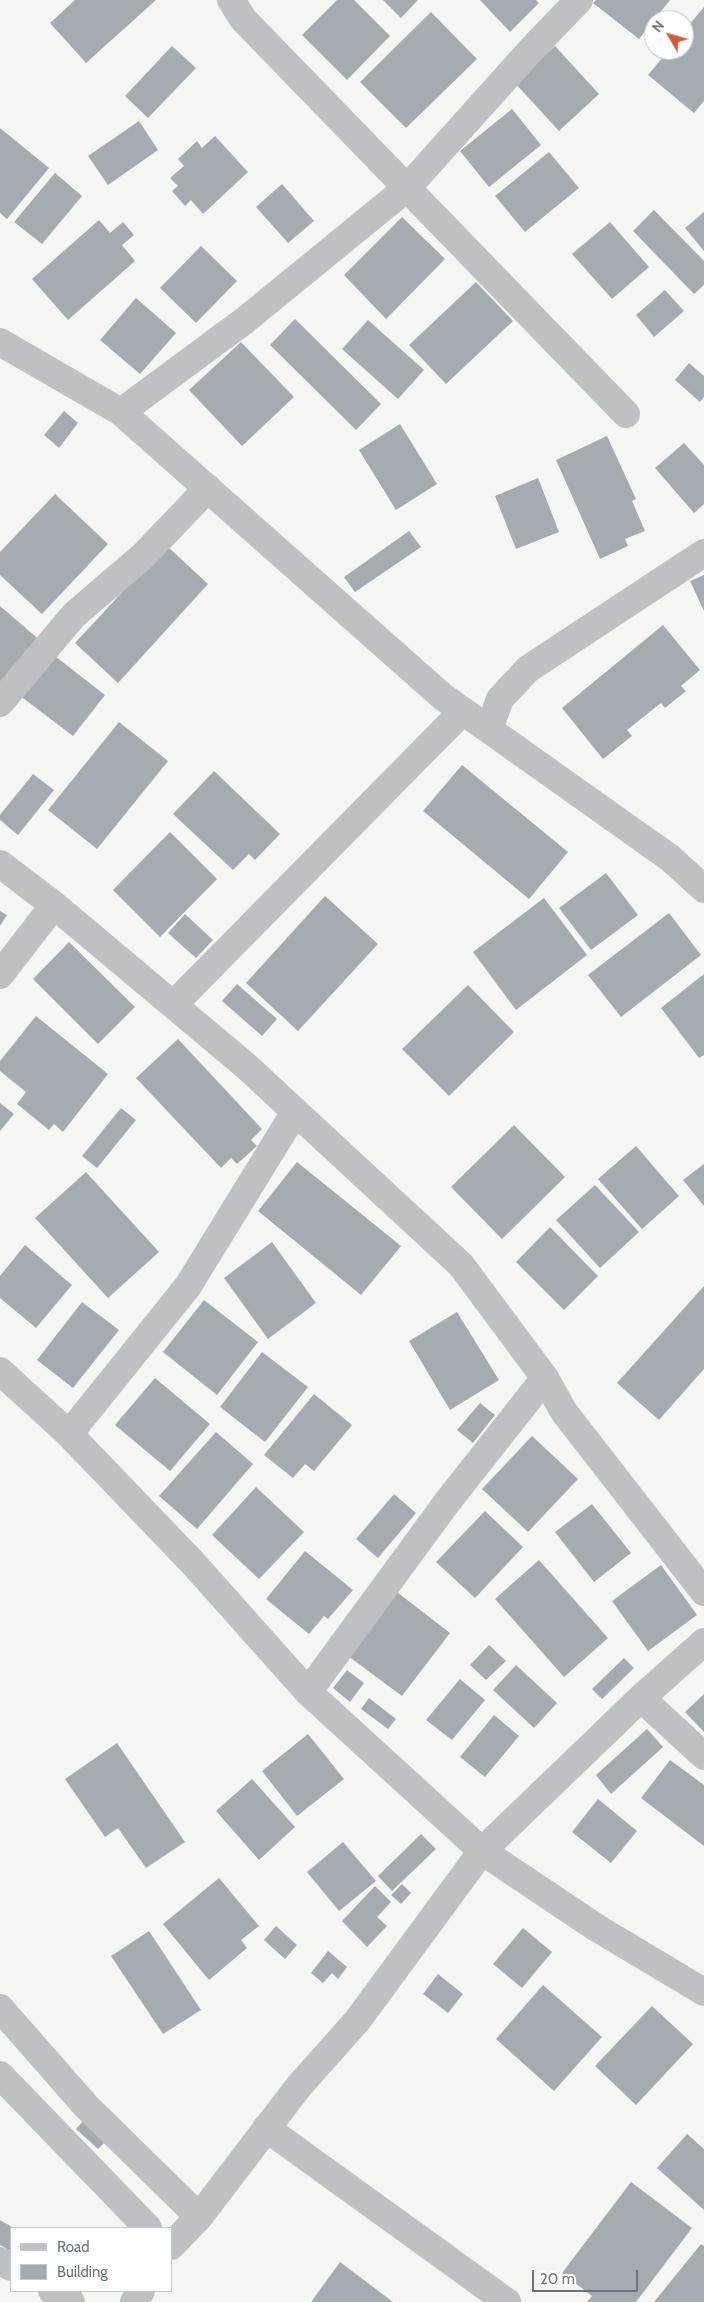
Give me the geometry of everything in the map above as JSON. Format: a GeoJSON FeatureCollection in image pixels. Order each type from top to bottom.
{"type":"FeatureCollection","features":[{"type":"Feature","properties":{"kind":"street"},"geometry":{"type":"LineString","coordinates":[[231,0],[243,19],[626,414]]}},
{"type":"Feature","properties":{"kind":"street"},"geometry":{"type":"LineString","coordinates":[[121,412],[244,321],[407,188],[530,51],[579,0]]}},
{"type":"Feature","properties":{"kind":"street"},"geometry":{"type":"LineString","coordinates":[[0,342],[121,412],[443,697],[670,858],[704,889]]}},
{"type":"Feature","properties":{"kind":"street"},"geometry":{"type":"LineString","coordinates":[[0,702],[74,615],[144,555],[208,488]]}},
{"type":"Feature","properties":{"kind":"street"},"geometry":{"type":"LineString","coordinates":[[489,729],[500,699],[528,669],[704,553]]}},
{"type":"Feature","properties":{"kind":"street"},"geometry":{"type":"LineString","coordinates":[[173,1005],[462,711]]}},
{"type":"Feature","properties":{"kind":"street"},"geometry":{"type":"LineString","coordinates":[[0,864],[54,905],[246,1066],[461,1265],[545,1378],[564,1412],[704,1592]]}},
{"type":"Feature","properties":{"kind":"street"},"geometry":{"type":"LineString","coordinates":[[0,975],[54,905]]}},
{"type":"Feature","properties":{"kind":"street"},"geometry":{"type":"LineString","coordinates":[[68,1434],[188,1286],[295,1112]]}},
{"type":"Feature","properties":{"kind":"street"},"geometry":{"type":"LineString","coordinates":[[0,1371],[68,1434],[192,1562],[308,1692],[482,1851],[597,1928],[704,1992]]}},
{"type":"Feature","properties":{"kind":"street"},"geometry":{"type":"LineString","coordinates":[[308,1692],[448,1501],[545,1378]]}},
{"type":"Feature","properties":{"kind":"street"},"geometry":{"type":"LineString","coordinates":[[172,2245],[199,2217],[299,2086],[357,2021],[482,1851],[641,1698],[704,1642]]}},
{"type":"Feature","properties":{"kind":"street"},"geometry":{"type":"LineString","coordinates":[[641,1698],[704,1756]]}},
{"type":"Feature","properties":{"kind":"street"},"geometry":{"type":"LineString","coordinates":[[0,2008],[86,2106],[199,2217]]}},
{"type":"Feature","properties":{"kind":"street"},"geometry":{"type":"LineString","coordinates":[[0,2075],[147,2227]]}},
{"type":"Feature","properties":{"kind":"street"},"geometry":{"type":"LineString","coordinates":[[266,2128],[507,2302]]}},
{"type":"Feature","properties":{"kind":"street"},"geometry":{"type":"LineString","coordinates":[[54,2292],[71,2302]]}},
{"type":"Feature","properties":{"kind":"building"},"geometry":{"type":"Polygon","coordinates":[[[75,0],[156,0],[86,63],[50,23],[75,0]]]}},
{"type":"Feature","properties":{"kind":"building"},"geometry":{"type":"Polygon","coordinates":[[[337,0],[354,0],[390,36],[347,80],[302,35],[337,0]]]}},
{"type":"Feature","properties":{"kind":"building"},"geometry":{"type":"Polygon","coordinates":[[[383,0],[418,0],[401,18],[383,0]]]}},
{"type":"Feature","properties":{"kind":"building"},"geometry":{"type":"Polygon","coordinates":[[[480,0],[536,0],[539,3],[510,32],[480,0]]]}},
{"type":"Feature","properties":{"kind":"building"},"geometry":{"type":"Polygon","coordinates":[[[596,0],[670,0],[662,10],[644,10],[644,33],[639,39],[593,3],[596,0]]]}},
{"type":"Feature","properties":{"kind":"building"},"geometry":{"type":"Polygon","coordinates":[[[704,7],[704,101],[694,113],[648,75],[661,60],[694,60],[694,19],[704,7]]]}},
{"type":"Feature","properties":{"kind":"building"},"geometry":{"type":"Polygon","coordinates":[[[431,12],[477,59],[406,128],[360,82],[431,12]]]}},
{"type":"Feature","properties":{"kind":"building"},"geometry":{"type":"Polygon","coordinates":[[[172,46],[196,68],[148,118],[125,96],[172,46]]]}},
{"type":"Feature","properties":{"kind":"building"},"geometry":{"type":"Polygon","coordinates":[[[555,46],[599,94],[559,131],[515,83],[555,46]]]}},
{"type":"Feature","properties":{"kind":"building"},"geometry":{"type":"Polygon","coordinates":[[[512,109],[541,145],[489,187],[460,151],[512,109]]]}},
{"type":"Feature","properties":{"kind":"building"},"geometry":{"type":"Polygon","coordinates":[[[139,121],[158,150],[108,185],[88,156],[139,121]]]}},
{"type":"Feature","properties":{"kind":"building"},"geometry":{"type":"Polygon","coordinates":[[[0,128],[49,168],[7,219],[0,213],[0,128]]]}},
{"type":"Feature","properties":{"kind":"building"},"geometry":{"type":"Polygon","coordinates":[[[215,136],[248,172],[203,214],[191,200],[185,206],[172,191],[178,186],[170,178],[184,166],[178,159],[197,141],[202,148],[215,136]]]}},
{"type":"Feature","properties":{"kind":"building"},"geometry":{"type":"Polygon","coordinates":[[[549,152],[579,188],[525,232],[495,196],[549,152]]]}},
{"type":"Feature","properties":{"kind":"building"},"geometry":{"type":"Polygon","coordinates":[[[55,173],[82,196],[42,244],[14,222],[55,173]]]}},
{"type":"Feature","properties":{"kind":"building"},"geometry":{"type":"Polygon","coordinates":[[[282,184],[314,221],[288,243],[256,207],[282,184]]]}},
{"type":"Feature","properties":{"kind":"building"},"geometry":{"type":"Polygon","coordinates":[[[654,210],[704,261],[704,285],[694,294],[633,231],[654,210]]]}},
{"type":"Feature","properties":{"kind":"building"},"geometry":{"type":"Polygon","coordinates":[[[704,212],[704,251],[685,228],[704,212]]]}},
{"type":"Feature","properties":{"kind":"building"},"geometry":{"type":"Polygon","coordinates":[[[402,217],[445,259],[386,319],[344,275],[402,217]]]}},
{"type":"Feature","properties":{"kind":"building"},"geometry":{"type":"Polygon","coordinates":[[[99,220],[110,233],[123,222],[134,235],[122,245],[135,261],[68,320],[32,279],[99,220]]]}},
{"type":"Feature","properties":{"kind":"building"},"geometry":{"type":"Polygon","coordinates":[[[610,222],[649,267],[612,299],[572,254],[610,222]]]}},
{"type":"Feature","properties":{"kind":"building"},"geometry":{"type":"Polygon","coordinates":[[[201,246],[237,281],[196,323],[160,288],[201,246]]]}},
{"type":"Feature","properties":{"kind":"building"},"geometry":{"type":"Polygon","coordinates":[[[476,282],[513,321],[446,384],[409,345],[476,282]]]}},
{"type":"Feature","properties":{"kind":"building"},"geometry":{"type":"Polygon","coordinates":[[[665,290],[684,311],[654,337],[636,315],[665,290]]]}},
{"type":"Feature","properties":{"kind":"building"},"geometry":{"type":"Polygon","coordinates":[[[136,298],[176,333],[140,374],[100,340],[136,298]]]}},
{"type":"Feature","properties":{"kind":"building"},"geometry":{"type":"Polygon","coordinates":[[[295,319],[381,404],[356,430],[270,345],[295,319]]]}},
{"type":"Feature","properties":{"kind":"building"},"geometry":{"type":"Polygon","coordinates":[[[368,320],[424,370],[398,399],[342,349],[368,320]]]}},
{"type":"Feature","properties":{"kind":"building"},"geometry":{"type":"Polygon","coordinates":[[[241,342],[294,397],[242,446],[189,390],[241,342]]]}},
{"type":"Feature","properties":{"kind":"building"},"geometry":{"type":"Polygon","coordinates":[[[689,363],[704,376],[704,397],[700,402],[675,380],[689,363]]]}},
{"type":"Feature","properties":{"kind":"building"},"geometry":{"type":"Polygon","coordinates":[[[64,411],[78,423],[59,448],[44,435],[64,411]]]}},
{"type":"Feature","properties":{"kind":"building"},"geometry":{"type":"Polygon","coordinates":[[[400,424],[437,484],[396,510],[359,450],[400,424]]]}},
{"type":"Feature","properties":{"kind":"building"},"geometry":{"type":"Polygon","coordinates":[[[607,436],[636,499],[632,501],[645,531],[625,539],[628,546],[600,559],[556,460],[607,436]]]}},
{"type":"Feature","properties":{"kind":"building"},"geometry":{"type":"Polygon","coordinates":[[[684,443],[704,465],[704,504],[694,513],[655,468],[684,443]]]}},
{"type":"Feature","properties":{"kind":"building"},"geometry":{"type":"Polygon","coordinates":[[[538,478],[559,532],[516,549],[495,496],[538,478]]]}},
{"type":"Feature","properties":{"kind":"building"},"geometry":{"type":"Polygon","coordinates":[[[55,494],[108,544],[42,614],[0,575],[0,552],[55,494]]]}},
{"type":"Feature","properties":{"kind":"building"},"geometry":{"type":"Polygon","coordinates":[[[409,531],[421,547],[355,592],[344,577],[409,531]]]}},
{"type":"Feature","properties":{"kind":"building"},"geometry":{"type":"Polygon","coordinates":[[[166,545],[208,584],[118,683],[75,643],[166,545]]]}},
{"type":"Feature","properties":{"kind":"building"},"geometry":{"type":"Polygon","coordinates":[[[704,575],[704,611],[690,581],[704,575]]]}},
{"type":"Feature","properties":{"kind":"building"},"geometry":{"type":"Polygon","coordinates":[[[0,606],[42,642],[0,689],[0,606]]]}},
{"type":"Feature","properties":{"kind":"building"},"geometry":{"type":"Polygon","coordinates":[[[663,625],[700,670],[681,686],[686,691],[665,708],[661,703],[627,730],[632,736],[603,759],[562,708],[663,625]]]}},
{"type":"Feature","properties":{"kind":"building"},"geometry":{"type":"Polygon","coordinates":[[[51,653],[105,695],[73,736],[19,695],[51,653]]]}},
{"type":"Feature","properties":{"kind":"building"},"geometry":{"type":"Polygon","coordinates":[[[119,722],[168,761],[97,849],[48,810],[119,722]]]}},
{"type":"Feature","properties":{"kind":"building"},"geometry":{"type":"Polygon","coordinates":[[[462,765],[568,852],[529,899],[423,811],[462,765]]]}},
{"type":"Feature","properties":{"kind":"building"},"geometry":{"type":"Polygon","coordinates":[[[214,771],[280,834],[255,860],[249,854],[233,870],[173,814],[214,771]]]}},
{"type":"Feature","properties":{"kind":"building"},"geometry":{"type":"Polygon","coordinates":[[[33,774],[54,790],[18,835],[0,820],[0,815],[33,774]]]}},
{"type":"Feature","properties":{"kind":"building"},"geometry":{"type":"Polygon","coordinates":[[[170,832],[217,879],[160,937],[113,890],[170,832]]]}},
{"type":"Feature","properties":{"kind":"building"},"geometry":{"type":"Polygon","coordinates":[[[606,873],[638,915],[591,950],[559,908],[606,873]]]}},
{"type":"Feature","properties":{"kind":"building"},"geometry":{"type":"Polygon","coordinates":[[[325,896],[378,944],[298,1031],[246,983],[325,896]]]}},
{"type":"Feature","properties":{"kind":"building"},"geometry":{"type":"Polygon","coordinates":[[[544,898],[587,955],[516,1010],[473,952],[544,898]]]}},
{"type":"Feature","properties":{"kind":"building"},"geometry":{"type":"Polygon","coordinates":[[[0,911],[7,915],[0,926],[0,911]]]}},
{"type":"Feature","properties":{"kind":"building"},"geometry":{"type":"Polygon","coordinates":[[[669,913],[701,955],[621,1017],[588,975],[669,913]]]}},
{"type":"Feature","properties":{"kind":"building"},"geometry":{"type":"Polygon","coordinates":[[[185,914],[213,940],[196,958],[168,933],[185,914]]]}},
{"type":"Feature","properties":{"kind":"building"},"geometry":{"type":"Polygon","coordinates":[[[69,942],[135,1007],[98,1044],[33,979],[69,942]]]}},
{"type":"Feature","properties":{"kind":"building"},"geometry":{"type":"Polygon","coordinates":[[[704,974],[704,1055],[699,1058],[661,1008],[704,974]]]}},
{"type":"Feature","properties":{"kind":"building"},"geometry":{"type":"Polygon","coordinates":[[[237,984],[277,1019],[262,1036],[222,1001],[237,984]]]}},
{"type":"Feature","properties":{"kind":"building"},"geometry":{"type":"Polygon","coordinates":[[[468,985],[514,1032],[449,1096],[402,1049],[468,985]]]}},
{"type":"Feature","properties":{"kind":"building"},"geometry":{"type":"Polygon","coordinates":[[[36,1016],[108,1074],[63,1132],[54,1124],[49,1130],[17,1104],[26,1092],[0,1071],[0,1061],[36,1016]]]}},
{"type":"Feature","properties":{"kind":"building"},"geometry":{"type":"Polygon","coordinates":[[[178,1039],[262,1129],[251,1140],[257,1146],[237,1164],[231,1158],[221,1168],[136,1078],[178,1039]]]}},
{"type":"Feature","properties":{"kind":"building"},"geometry":{"type":"Polygon","coordinates":[[[0,1103],[14,1114],[0,1131],[0,1103]]]}},
{"type":"Feature","properties":{"kind":"building"},"geometry":{"type":"Polygon","coordinates":[[[121,1108],[136,1120],[97,1168],[82,1156],[121,1108]]]}},
{"type":"Feature","properties":{"kind":"building"},"geometry":{"type":"Polygon","coordinates":[[[514,1125],[565,1177],[502,1239],[451,1187],[514,1125]]]}},
{"type":"Feature","properties":{"kind":"building"},"geometry":{"type":"Polygon","coordinates":[[[636,1146],[679,1196],[642,1229],[598,1179],[636,1146]]]}},
{"type":"Feature","properties":{"kind":"building"},"geometry":{"type":"Polygon","coordinates":[[[297,1162],[401,1246],[361,1295],[258,1211],[297,1162]]]}},
{"type":"Feature","properties":{"kind":"building"},"geometry":{"type":"Polygon","coordinates":[[[704,1164],[704,1206],[683,1180],[704,1164]]]}},
{"type":"Feature","properties":{"kind":"building"},"geometry":{"type":"Polygon","coordinates":[[[86,1172],[159,1252],[108,1298],[35,1218],[86,1172]]]}},
{"type":"Feature","properties":{"kind":"building"},"geometry":{"type":"Polygon","coordinates":[[[595,1185],[639,1232],[600,1268],[556,1220],[595,1185]]]}},
{"type":"Feature","properties":{"kind":"building"},"geometry":{"type":"Polygon","coordinates":[[[550,1227],[598,1276],[564,1310],[516,1262],[550,1227]]]}},
{"type":"Feature","properties":{"kind":"building"},"geometry":{"type":"Polygon","coordinates":[[[272,1242],[316,1303],[268,1339],[224,1278],[272,1242]]]}},
{"type":"Feature","properties":{"kind":"building"},"geometry":{"type":"Polygon","coordinates":[[[25,1245],[72,1285],[36,1328],[0,1298],[0,1276],[25,1245]]]}},
{"type":"Feature","properties":{"kind":"building"},"geometry":{"type":"Polygon","coordinates":[[[704,1286],[704,1369],[659,1420],[617,1383],[704,1286]]]}},
{"type":"Feature","properties":{"kind":"building"},"geometry":{"type":"Polygon","coordinates":[[[204,1300],[258,1342],[217,1395],[163,1352],[204,1300]]]}},
{"type":"Feature","properties":{"kind":"building"},"geometry":{"type":"Polygon","coordinates":[[[82,1302],[119,1330],[73,1388],[37,1360],[82,1302]]]}},
{"type":"Feature","properties":{"kind":"building"},"geometry":{"type":"Polygon","coordinates":[[[457,1312],[499,1380],[450,1410],[409,1341],[457,1312]]]}},
{"type":"Feature","properties":{"kind":"building"},"geometry":{"type":"Polygon","coordinates":[[[262,1352],[308,1387],[265,1442],[220,1407],[262,1352]]]}},
{"type":"Feature","properties":{"kind":"building"},"geometry":{"type":"Polygon","coordinates":[[[155,1378],[210,1424],[170,1471],[115,1425],[155,1378]]]}},
{"type":"Feature","properties":{"kind":"building"},"geometry":{"type":"Polygon","coordinates":[[[314,1394],[352,1425],[314,1471],[305,1464],[293,1478],[264,1455],[314,1394]]]}},
{"type":"Feature","properties":{"kind":"building"},"geometry":{"type":"Polygon","coordinates":[[[480,1403],[495,1415],[473,1443],[457,1430],[480,1403]]]}},
{"type":"Feature","properties":{"kind":"building"},"geometry":{"type":"Polygon","coordinates":[[[216,1432],[253,1464],[197,1529],[159,1496],[216,1432]]]}},
{"type":"Feature","properties":{"kind":"building"},"geometry":{"type":"Polygon","coordinates":[[[532,1436],[578,1479],[528,1532],[482,1489],[532,1436]]]}},
{"type":"Feature","properties":{"kind":"building"},"geometry":{"type":"Polygon","coordinates":[[[256,1487],[304,1532],[259,1579],[212,1535],[256,1487]]]}},
{"type":"Feature","properties":{"kind":"building"},"geometry":{"type":"Polygon","coordinates":[[[394,1494],[416,1513],[378,1558],[356,1539],[394,1494]]]}},
{"type":"Feature","properties":{"kind":"building"},"geometry":{"type":"Polygon","coordinates":[[[592,1504],[631,1553],[594,1582],[555,1532],[592,1504]]]}},
{"type":"Feature","properties":{"kind":"building"},"geometry":{"type":"Polygon","coordinates":[[[485,1511],[523,1547],[475,1598],[436,1562],[485,1511]]]}},
{"type":"Feature","properties":{"kind":"building"},"geometry":{"type":"Polygon","coordinates":[[[305,1551],[353,1590],[328,1619],[324,1616],[309,1634],[266,1599],[305,1551]]]}},
{"type":"Feature","properties":{"kind":"building"},"geometry":{"type":"Polygon","coordinates":[[[539,1560],[608,1638],[564,1677],[495,1599],[539,1560]]]}},
{"type":"Feature","properties":{"kind":"building"},"geometry":{"type":"Polygon","coordinates":[[[661,1565],[697,1615],[648,1651],[612,1601],[661,1565]]]}},
{"type":"Feature","properties":{"kind":"building"},"geometry":{"type":"Polygon","coordinates":[[[393,1589],[450,1633],[402,1696],[344,1653],[393,1589]]]}},
{"type":"Feature","properties":{"kind":"building"},"geometry":{"type":"Polygon","coordinates":[[[489,1645],[506,1661],[486,1680],[470,1665],[489,1645]]]}},
{"type":"Feature","properties":{"kind":"building"},"geometry":{"type":"Polygon","coordinates":[[[624,1658],[634,1668],[602,1699],[592,1689],[624,1658]]]}},
{"type":"Feature","properties":{"kind":"building"},"geometry":{"type":"Polygon","coordinates":[[[516,1665],[557,1703],[534,1728],[493,1690],[516,1665]]]}},
{"type":"Feature","properties":{"kind":"building"},"geometry":{"type":"Polygon","coordinates":[[[347,1670],[364,1683],[350,1702],[333,1688],[347,1670]]]}},
{"type":"Feature","properties":{"kind":"building"},"geometry":{"type":"Polygon","coordinates":[[[460,1679],[485,1700],[452,1740],[426,1720],[460,1679]]]}},
{"type":"Feature","properties":{"kind":"building"},"geometry":{"type":"Polygon","coordinates":[[[704,1694],[704,1732],[685,1712],[704,1694]]]}},
{"type":"Feature","properties":{"kind":"building"},"geometry":{"type":"Polygon","coordinates":[[[369,1698],[396,1719],[388,1729],[361,1709],[369,1698]]]}},
{"type":"Feature","properties":{"kind":"building"},"geometry":{"type":"Polygon","coordinates":[[[494,1715],[519,1736],[485,1777],[460,1757],[494,1715]]]}},
{"type":"Feature","properties":{"kind":"building"},"geometry":{"type":"Polygon","coordinates":[[[647,1729],[663,1747],[611,1794],[596,1775],[647,1729]]]}},
{"type":"Feature","properties":{"kind":"building"},"geometry":{"type":"Polygon","coordinates":[[[308,1734],[344,1779],[297,1816],[262,1771],[308,1734]]]}},
{"type":"Feature","properties":{"kind":"building"},"geometry":{"type":"Polygon","coordinates":[[[117,1743],[185,1842],[146,1868],[118,1828],[105,1837],[65,1779],[117,1743]]]}},
{"type":"Feature","properties":{"kind":"building"},"geometry":{"type":"Polygon","coordinates":[[[670,1760],[704,1785],[704,1846],[641,1798],[670,1760]]]}},
{"type":"Feature","properties":{"kind":"building"},"geometry":{"type":"Polygon","coordinates":[[[252,1779],[295,1827],[259,1860],[216,1811],[252,1779]]]}},
{"type":"Feature","properties":{"kind":"building"},"geometry":{"type":"Polygon","coordinates":[[[598,1799],[637,1831],[611,1863],[572,1832],[598,1799]]]}},
{"type":"Feature","properties":{"kind":"building"},"geometry":{"type":"Polygon","coordinates":[[[421,1834],[436,1849],[392,1891],[378,1876],[421,1834]]]}},
{"type":"Feature","properties":{"kind":"building"},"geometry":{"type":"Polygon","coordinates":[[[343,1842],[376,1881],[339,1911],[307,1872],[343,1842]]]}},
{"type":"Feature","properties":{"kind":"building"},"geometry":{"type":"Polygon","coordinates":[[[219,1878],[259,1926],[241,1940],[247,1948],[209,1980],[163,1924],[219,1878]]]}},
{"type":"Feature","properties":{"kind":"building"},"geometry":{"type":"Polygon","coordinates":[[[402,1884],[411,1893],[401,1904],[391,1895],[402,1884]]]}},
{"type":"Feature","properties":{"kind":"building"},"geometry":{"type":"Polygon","coordinates":[[[375,1886],[391,1902],[377,1917],[387,1926],[367,1947],[342,1921],[375,1886]]]}},
{"type":"Feature","properties":{"kind":"building"},"geometry":{"type":"Polygon","coordinates":[[[276,1926],[297,1945],[285,1959],[264,1940],[276,1926]]]}},
{"type":"Feature","properties":{"kind":"building"},"geometry":{"type":"Polygon","coordinates":[[[523,1928],[552,1952],[522,1988],[493,1964],[523,1928]]]}},
{"type":"Feature","properties":{"kind":"building"},"geometry":{"type":"Polygon","coordinates":[[[149,1931],[201,2010],[163,2034],[111,1956],[149,1931]]]}},
{"type":"Feature","properties":{"kind":"building"},"geometry":{"type":"Polygon","coordinates":[[[328,1951],[347,1967],[338,1979],[332,1973],[323,1983],[311,1973],[328,1951]]]}},
{"type":"Feature","properties":{"kind":"building"},"geometry":{"type":"Polygon","coordinates":[[[438,1974],[463,1994],[448,2013],[423,1994],[438,1974]]]}},
{"type":"Feature","properties":{"kind":"building"},"geometry":{"type":"Polygon","coordinates":[[[543,1985],[602,2037],[554,2091],[496,2039],[543,1985]]]}},
{"type":"Feature","properties":{"kind":"building"},"geometry":{"type":"Polygon","coordinates":[[[652,2006],[693,2044],[636,2105],[595,2066],[652,2006]]]}},
{"type":"Feature","properties":{"kind":"building"},"geometry":{"type":"Polygon","coordinates":[[[86,2118],[108,2139],[98,2149],[76,2129],[86,2118]]]}},
{"type":"Feature","properties":{"kind":"building"},"geometry":{"type":"Polygon","coordinates":[[[687,2134],[704,2149],[704,2210],[657,2168],[687,2134]]]}},
{"type":"Feature","properties":{"kind":"building"},"geometry":{"type":"Polygon","coordinates":[[[631,2182],[692,2228],[636,2302],[587,2302],[592,2296],[562,2273],[631,2182]]]}},
{"type":"Feature","properties":{"kind":"building"},"geometry":{"type":"Polygon","coordinates":[[[0,2220],[12,2227],[10,2227],[10,2250],[0,2245],[0,2220]]]}},
{"type":"Feature","properties":{"kind":"building"},"geometry":{"type":"Polygon","coordinates":[[[701,2244],[704,2246],[704,2302],[654,2302],[701,2244]]]}},
{"type":"Feature","properties":{"kind":"building"},"geometry":{"type":"Polygon","coordinates":[[[340,2262],[393,2302],[311,2302],[340,2262]]]}}]}
